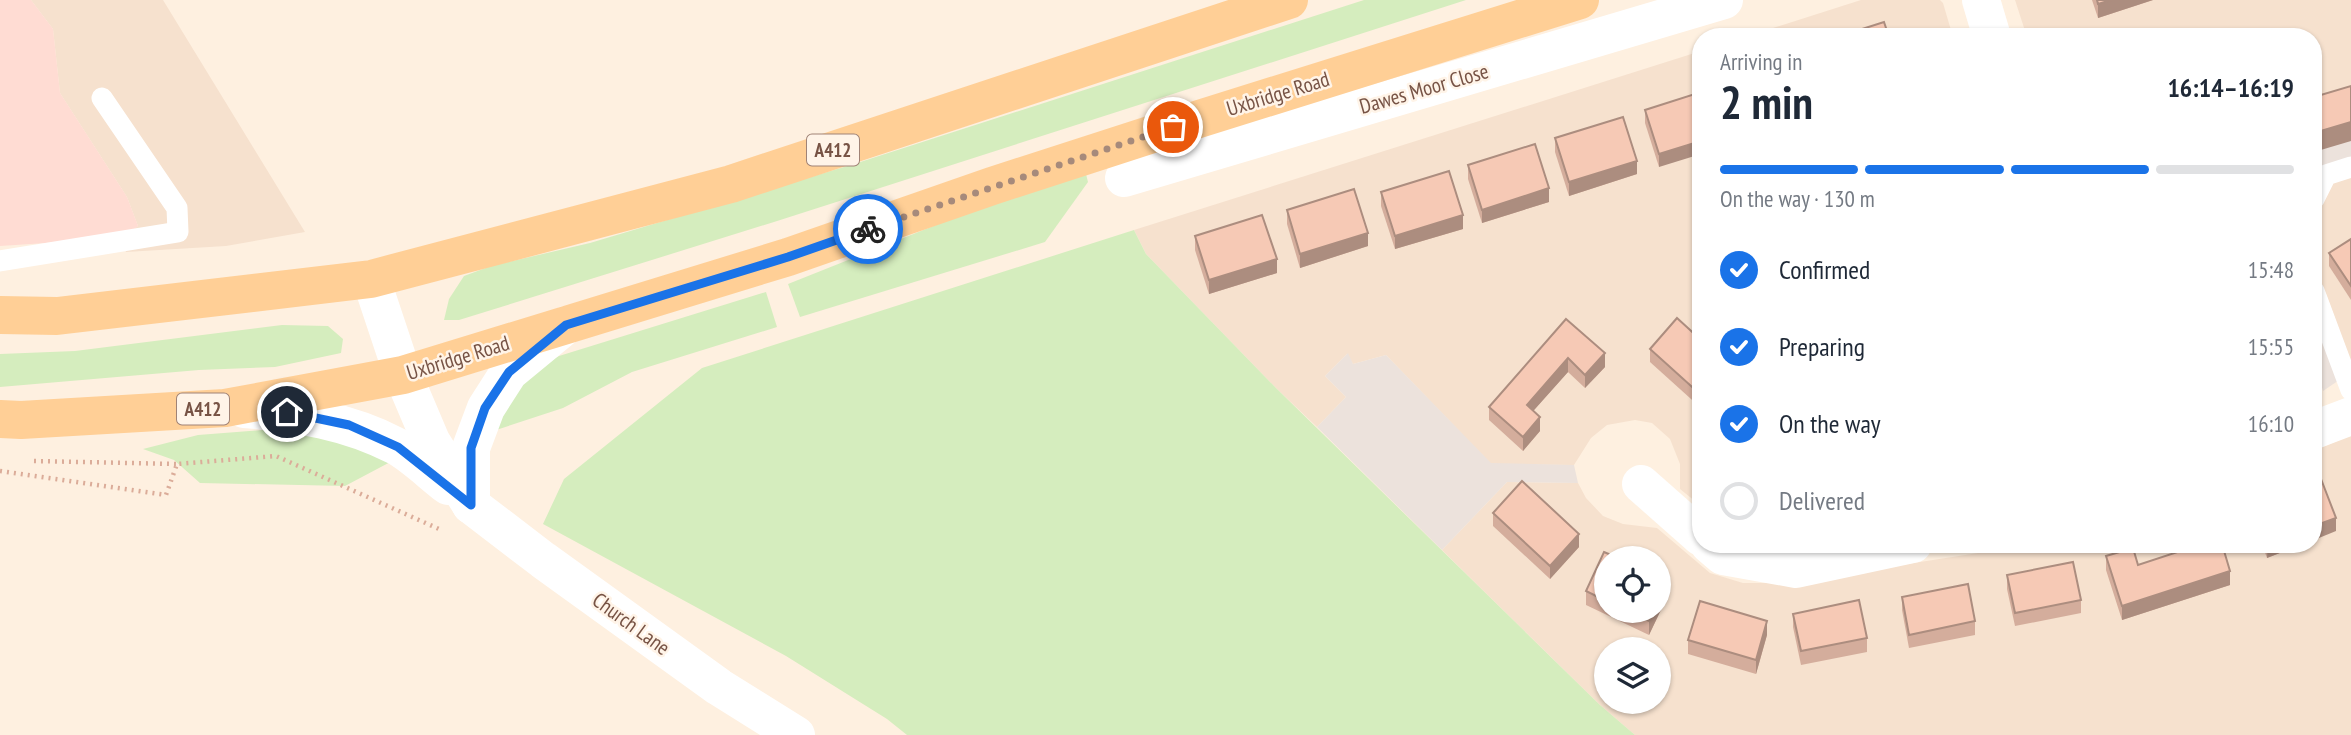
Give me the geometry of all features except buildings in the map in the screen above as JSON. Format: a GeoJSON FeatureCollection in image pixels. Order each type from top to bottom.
{"type":"FeatureCollection","features":[{"type":"Feature","properties":{"kind":"main road","name":"A412"},"geometry":{"type":"LineString","coordinates":[[0,316],[57,316],[372,279],[731,184],[1289,0]]}},
{"type":"Feature","properties":{"kind":"main road","name":"Uxbridge Road"},"geometry":{"type":"LineString","coordinates":[[0,419],[225,408],[403,375],[788,257],[1147,136],[1580,0]]}},
{"type":"Feature","properties":{"kind":"street","name":"Dawes Moor Close"},"geometry":{"type":"LineString","coordinates":[[1124,178],[1724,0]]}},
{"type":"Feature","properties":{"kind":"street"},"geometry":{"type":"LineString","coordinates":[[1980,0],[1989,28]]}},
{"type":"Feature","properties":{"kind":"street","name":"Church Lane"},"geometry":{"type":"LineString","coordinates":[[372,279],[403,375],[431,441],[471,505]]}},
{"type":"Feature","properties":{"kind":"street"},"geometry":{"type":"LineString","coordinates":[[471,505],[471,448],[485,408],[509,372],[566,325]]}},
{"type":"Feature","properties":{"kind":"street","name":"Church Lane"},"geometry":{"type":"LineString","coordinates":[[225,408],[287,412],[349,425],[398,447],[543,560],[719,687],[796,735]]}},
{"type":"Feature","properties":{"kind":"street"},"geometry":{"type":"LineString","coordinates":[[2322,427],[2351,416]]}},
{"type":"Feature","properties":{"kind":"street"},"geometry":{"type":"LineString","coordinates":[[1641,484],[1692,529]]}},
{"type":"Feature","properties":{"kind":"street"},"geometry":{"type":"LineString","coordinates":[[1720,553],[1723,556],[1796,569],[1871,553]]}},
{"type":"Feature","properties":{"kind":"lane"},"geometry":{"type":"LineString","coordinates":[[0,261],[178,232],[177,208],[102,98]]}},
{"type":"Feature","properties":{"kind":"lane"},"geometry":{"type":"LineString","coordinates":[[2322,183],[2326,175],[2351,167]]}},
{"type":"Feature","properties":{"kind":"lane"},"geometry":{"type":"LineString","coordinates":[[2322,312],[2351,390]]}},
{"type":"Feature","properties":{"kind":"path"},"geometry":{"type":"LineString","coordinates":[[25,460],[177,464],[276,456],[445,532]]}},
{"type":"Feature","properties":{"kind":"path"},"geometry":{"type":"LineString","coordinates":[[0,471],[166,495],[177,464]]}},
{"type":"Feature","properties":{"kind":"shaded area"},"geometry":{"type":"Polygon","coordinates":[[[0,0],[31,0],[53,29],[60,93],[127,197],[138,226],[122,238],[0,246],[0,0]]]}},
{"type":"Feature","properties":{"kind":"shaded area"},"geometry":{"type":"Polygon","coordinates":[[[31,0],[163,0],[305,232],[226,246],[126,252],[122,238],[138,226],[127,197],[60,93],[53,29],[31,0]]]}},
{"type":"Feature","properties":{"kind":"shaded area"},"geometry":{"type":"Polygon","coordinates":[[[1861,0],[1940,0],[1950,28],[1773,28],[1861,0]]]}},
{"type":"Feature","properties":{"kind":"shaded area"},"geometry":{"type":"Polygon","coordinates":[[[2015,0],[2351,0],[2351,95],[2322,104],[2322,28],[2024,28],[2015,0]]]}},
{"type":"Feature","properties":{"kind":"shaded area"},"geometry":{"type":"Polygon","coordinates":[[[1692,54],[1692,499],[1680,489],[1680,464],[1670,439],[1652,423],[1635,420],[1607,425],[1591,438],[1574,465],[1491,464],[1386,355],[1353,364],[1347,354],[1325,376],[1346,397],[1317,427],[1146,254],[1134,230],[1692,54]]]}},
{"type":"Feature","properties":{"kind":"shaded area"},"geometry":{"type":"Polygon","coordinates":[[[2351,95],[2351,176],[2322,186],[2322,104],[2351,95]]]}},
{"type":"Feature","properties":{"kind":"shaded area"},"geometry":{"type":"Polygon","coordinates":[[[2351,176],[2351,362],[2322,286],[2322,186],[2351,176]]]}},
{"type":"Feature","properties":{"kind":"shaded area"},"geometry":{"type":"Polygon","coordinates":[[[2322,286],[2351,372],[2323,391],[2322,387],[2322,286]]]}},
{"type":"Feature","properties":{"kind":"shaded area"},"geometry":{"type":"Polygon","coordinates":[[[1348,353],[1353,364],[1386,355],[1491,463],[1574,465],[1578,483],[1507,482],[1442,550],[1317,427],[1346,397],[1325,376],[1348,353]]]}},
{"type":"Feature","properties":{"kind":"shaded area"},"geometry":{"type":"Polygon","coordinates":[[[2351,435],[2351,735],[1635,735],[1610,714],[1671,714],[1671,637],[1594,637],[1594,699],[1442,550],[1507,482],[1578,483],[1586,498],[1603,516],[1623,524],[1657,528],[1710,573],[1743,583],[1785,583],[1978,553],[2322,553],[2322,448],[2351,435]]]}},
{"type":"Feature","properties":{"kind":"green space"},"geometry":{"type":"Polygon","coordinates":[[[1364,0],[1466,0],[774,222],[459,320],[444,320],[449,299],[464,276],[491,266],[590,243],[854,164],[1364,0]]]}},
{"type":"Feature","properties":{"kind":"green space"},"geometry":{"type":"Polygon","coordinates":[[[1084,166],[1088,182],[1045,242],[800,317],[788,284],[1084,166]]]}},
{"type":"Feature","properties":{"kind":"green space"},"geometry":{"type":"Polygon","coordinates":[[[1134,230],[1146,254],[1276,388],[1594,699],[1594,714],[1610,714],[1635,735],[907,735],[887,719],[786,656],[543,524],[564,479],[702,368],[1134,230]]]}},
{"type":"Feature","properties":{"kind":"green space"},"geometry":{"type":"Polygon","coordinates":[[[766,292],[777,327],[632,372],[563,408],[487,433],[524,373],[559,356],[766,292]]]}},
{"type":"Feature","properties":{"kind":"green space"},"geometry":{"type":"Polygon","coordinates":[[[282,325],[328,326],[343,339],[341,353],[275,367],[199,370],[0,387],[0,354],[75,351],[282,325]]]}},
{"type":"Feature","properties":{"kind":"green space"},"geometry":{"type":"Polygon","coordinates":[[[288,428],[396,459],[345,486],[200,483],[174,460],[143,449],[198,435],[288,428]]]}},
{"type":"Feature","properties":{"kind":"way so far"},"geometry":{"type":"LineString","coordinates":[[868,229],[1173,127]]}},
{"type":"Feature","properties":{"kind":"route"},"geometry":{"type":"LineString","coordinates":[[287,412],[349,425],[398,447],[471,505],[471,448],[485,408],[509,372],[566,325],[788,257],[868,229]]}}]}
